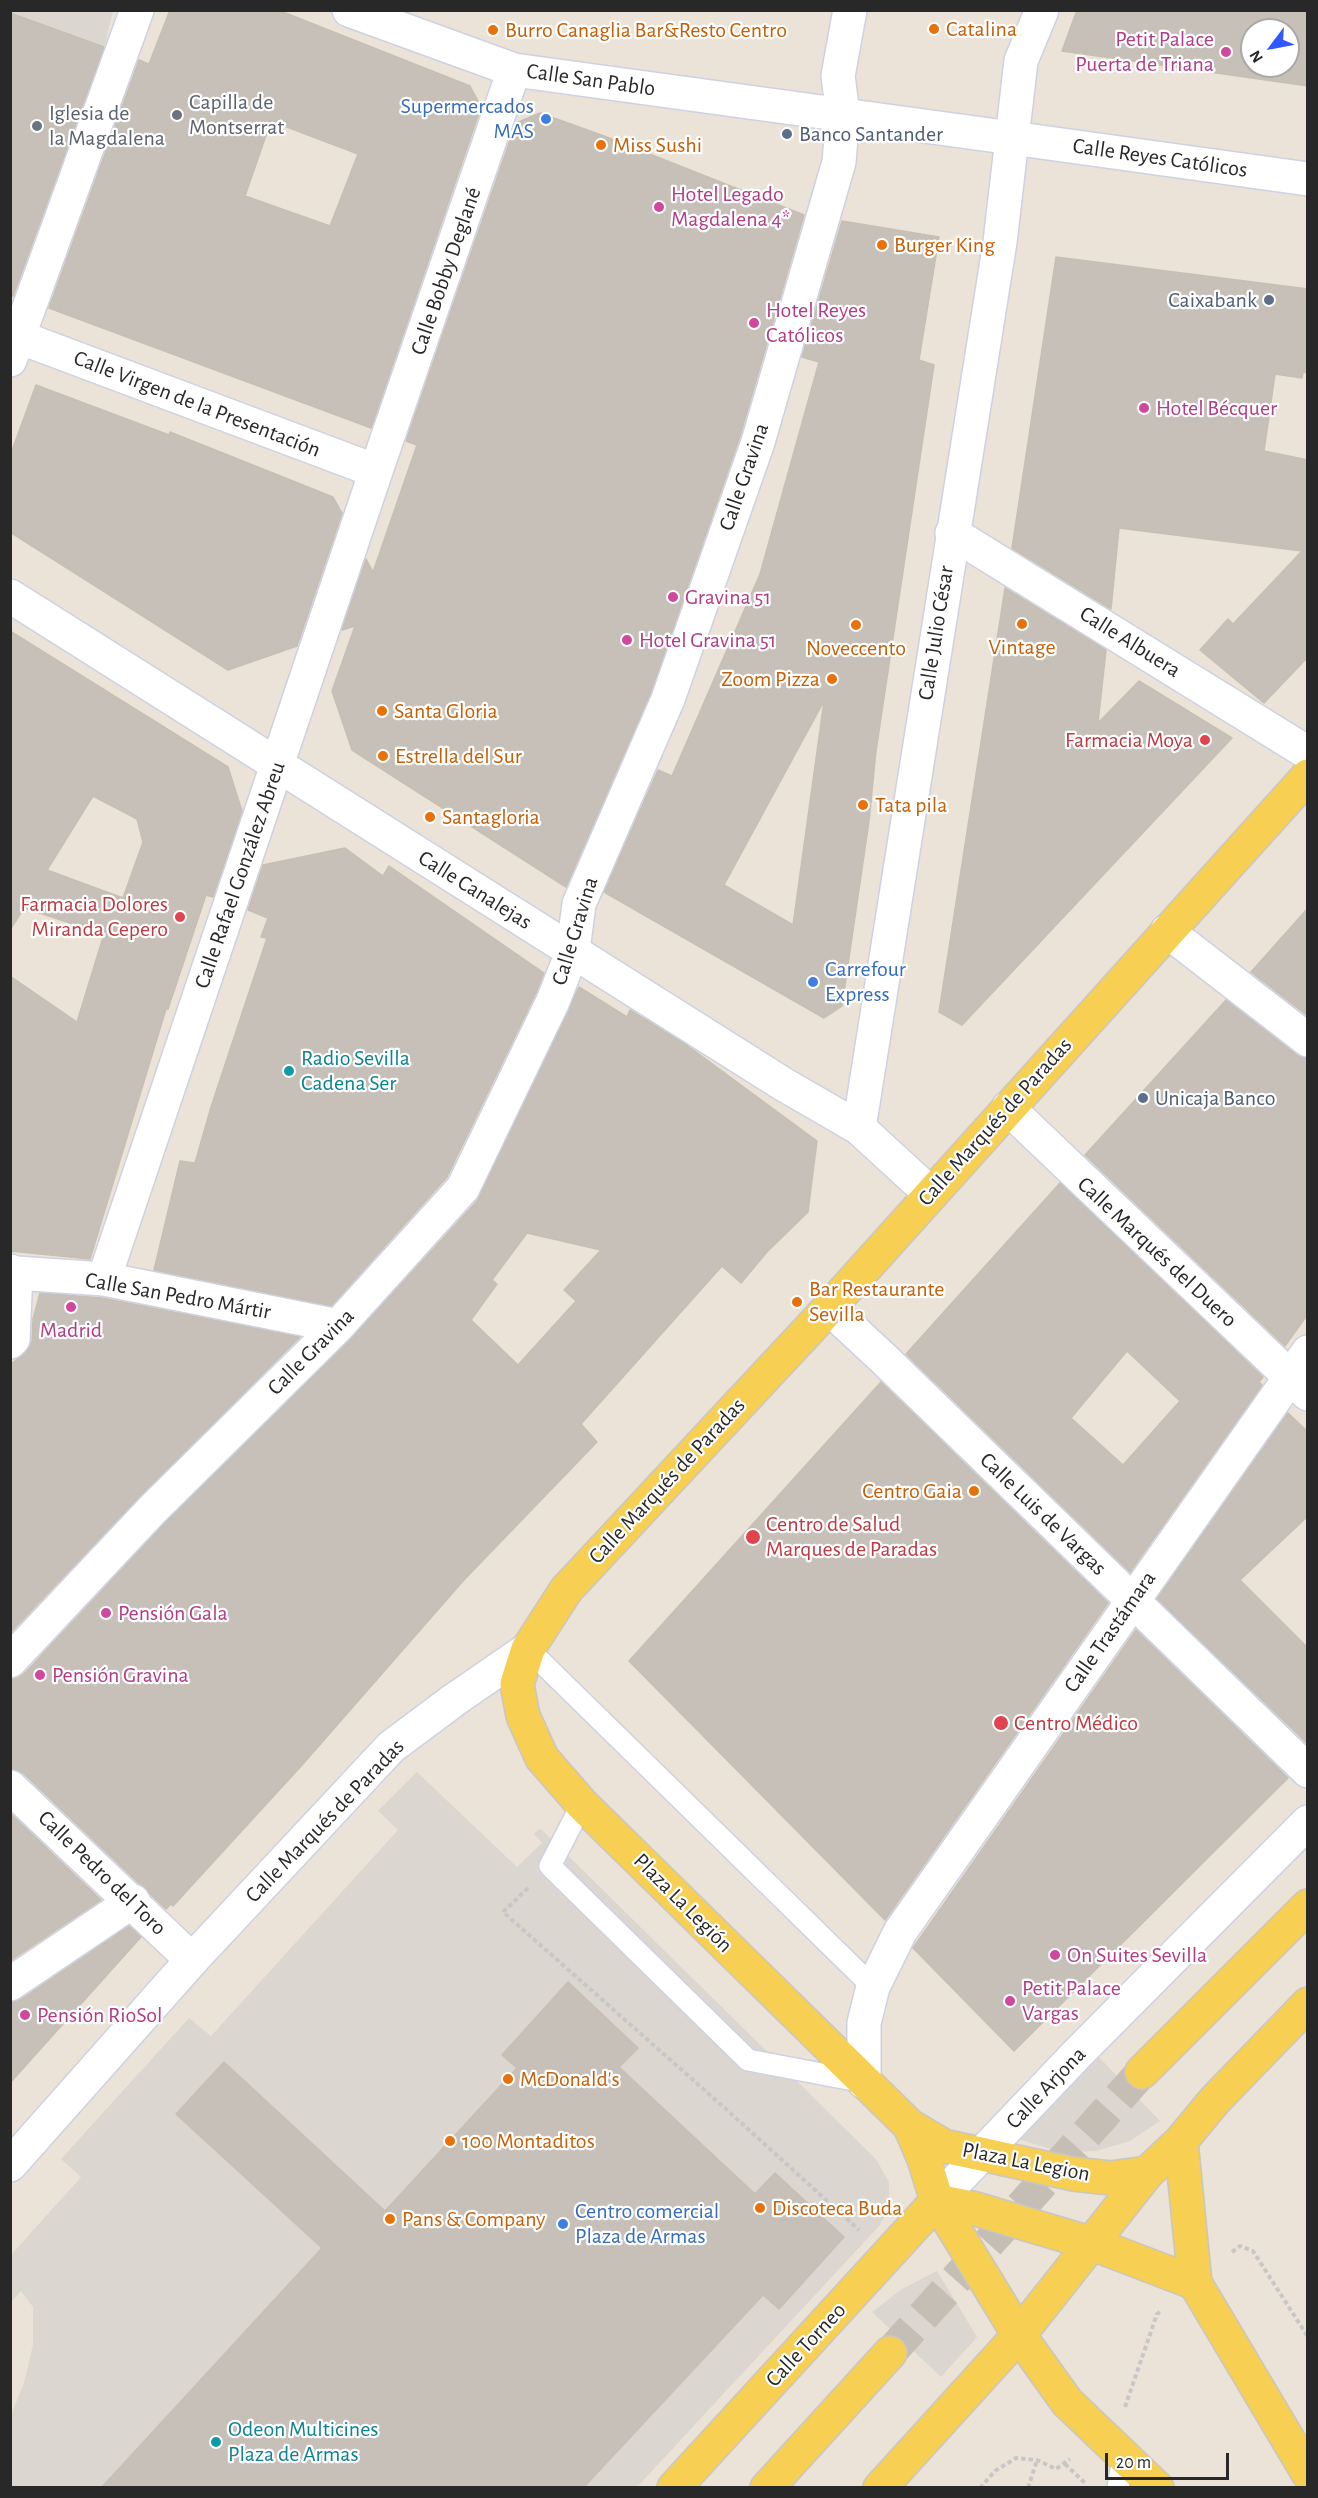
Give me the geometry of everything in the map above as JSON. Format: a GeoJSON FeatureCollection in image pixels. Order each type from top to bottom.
{"type":"FeatureCollection","features":[{"type":"Feature","properties":{"kind":"main road","name":"Calle Marqués de Paradas"},"geometry":{"type":"LineString","coordinates":[[528,1649],[566,1590],[829,1308],[1308,776]]}},
{"type":"Feature","properties":{"kind":"main road","name":"Plaza La Legión"},"geometry":{"type":"LineString","coordinates":[[528,1649],[517,1684],[523,1716],[542,1758],[582,1804],[909,2126]]}},
{"type":"Feature","properties":{"kind":"main road"},"geometry":{"type":"LineString","coordinates":[[1142,2072],[1308,1906]]}},
{"type":"Feature","properties":{"kind":"main road"},"geometry":{"type":"LineString","coordinates":[[880,2487],[1019,2335],[1148,2173],[1181,2141],[1215,2100],[1303,2019]]}},
{"type":"Feature","properties":{"kind":"main road","name":"Plaza La Legion"},"geometry":{"type":"LineString","coordinates":[[909,2126],[944,2146],[1073,2174],[1110,2178],[1148,2173]]}},
{"type":"Feature","properties":{"kind":"main road"},"geometry":{"type":"LineString","coordinates":[[909,2126],[924,2159],[937,2201],[1019,2335],[1120,2472],[1157,2487]]}},
{"type":"Feature","properties":{"kind":"main road"},"geometry":{"type":"LineString","coordinates":[[1181,2141],[1194,2283],[1308,2473]]}},
{"type":"Feature","properties":{"kind":"main road"},"geometry":{"type":"LineString","coordinates":[[937,2201],[976,2209],[1093,2244],[1194,2283]]}},
{"type":"Feature","properties":{"kind":"main road","name":"Calle Torneo"},"geometry":{"type":"LineString","coordinates":[[674,2487],[937,2201]]}},
{"type":"Feature","properties":{"kind":"main road"},"geometry":{"type":"LineString","coordinates":[[766,2487],[890,2353]]}},
{"type":"Feature","properties":{"kind":"street"},"geometry":{"type":"LineString","coordinates":[[15,349],[137,10]]}},
{"type":"Feature","properties":{"kind":"street","name":"Calle San Pablo"},"geometry":{"type":"LineString","coordinates":[[349,10],[514,70],[1012,138]]}},
{"type":"Feature","properties":{"kind":"street","name":"Calle Gravina"},"geometry":{"type":"LineString","coordinates":[[10,1661],[152,1510],[338,1326],[463,1188],[553,1001],[573,950],[579,904],[668,699],[758,442],[839,162],[843,114],[838,76],[850,10]]}},
{"type":"Feature","properties":{"kind":"street","name":"Calle Julio César"},"geometry":{"type":"LineString","coordinates":[[859,1128],[1000,242],[1021,61],[1042,10]]}},
{"type":"Feature","properties":{"kind":"street","name":"Calle Bobby Deglané"},"geometry":{"type":"LineString","coordinates":[[376,471],[514,70]]}},
{"type":"Feature","properties":{"kind":"street","name":"Calle Reyes Católicos"},"geometry":{"type":"LineString","coordinates":[[1012,138],[1308,179]]}},
{"type":"Feature","properties":{"kind":"street","name":"Calle Virgen de la Presentación"},"geometry":{"type":"LineString","coordinates":[[15,349],[376,471]]}},
{"type":"Feature","properties":{"kind":"street","name":"Calle Rafael González Abreu"},"geometry":{"type":"LineString","coordinates":[[104,1279],[376,471]]}},
{"type":"Feature","properties":{"kind":"street","name":"Calle Albuera"},"geometry":{"type":"LineString","coordinates":[[952,533],[1308,753]]}},
{"type":"Feature","properties":{"kind":"street","name":"Calle Canalejas"},"geometry":{"type":"LineString","coordinates":[[10,597],[783,1084],[859,1128],[931,1194]]}},
{"type":"Feature","properties":{"kind":"street"},"geometry":{"type":"LineString","coordinates":[[1167,931],[1308,1040]]}},
{"type":"Feature","properties":{"kind":"street","name":"Calle Marqués del Duero"},"geometry":{"type":"LineString","coordinates":[[1008,1108],[1302,1374]]}},
{"type":"Feature","properties":{"kind":"street","name":"Calle San Pedro Mártir"},"geometry":{"type":"LineString","coordinates":[[10,1342],[13,1339],[13,1272],[104,1279],[338,1326]]}},
{"type":"Feature","properties":{"kind":"street","name":"Calle Luis de Vargas"},"geometry":{"type":"LineString","coordinates":[[829,1308],[1308,1772]]}},
{"type":"Feature","properties":{"kind":"street","name":"Calle Trastámara"},"geometry":{"type":"LineString","coordinates":[[864,2082],[864,2023],[873,1987],[900,1932],[1132,1601],[1302,1374]]}},
{"type":"Feature","properties":{"kind":"street","name":"Calle Marqués de Paradas"},"geometry":{"type":"LineString","coordinates":[[10,2165],[192,1960],[391,1747],[528,1649]]}},
{"type":"Feature","properties":{"kind":"street","name":"Calle Pedro del Toro"},"geometry":{"type":"LineString","coordinates":[[10,1787],[192,1960]]}},
{"type":"Feature","properties":{"kind":"street","name":"Calle Arjona"},"geometry":{"type":"LineString","coordinates":[[937,2201],[1065,2067],[1308,1822]]}},
{"type":"Feature","properties":{"kind":"street"},"geometry":{"type":"LineString","coordinates":[[10,1984],[132,1901]]}},
{"type":"Feature","properties":{"kind":"lane"},"geometry":{"type":"LineString","coordinates":[[528,1649],[873,1987]]}},
{"type":"Feature","properties":{"kind":"lane"},"geometry":{"type":"LineString","coordinates":[[582,1804],[550,1866],[748,2060],[864,2082]]}},
{"type":"Feature","properties":{"kind":"path"},"geometry":{"type":"LineString","coordinates":[[1225,2256],[1240,2246],[1253,2251],[1308,2337]]}},
{"type":"Feature","properties":{"kind":"path"},"geometry":{"type":"LineString","coordinates":[[1125,2408],[1157,2314]]}},
{"type":"Feature","properties":{"kind":"path"},"geometry":{"type":"LineString","coordinates":[[980,2487],[995,2471],[1016,2458],[1037,2460],[1056,2469],[1065,2464],[1074,2454]]}},
{"type":"Feature","properties":{"kind":"path"},"geometry":{"type":"LineString","coordinates":[[1028,2487],[1037,2460]]}},
{"type":"Feature","properties":{"kind":"path"},"geometry":{"type":"LineString","coordinates":[[1065,2464],[1090,2487]]}},
{"type":"Feature","properties":{"kind":"shaded area"},"geometry":{"type":"Polygon","coordinates":[[[10,11],[113,11],[104,47],[10,11]]]}},
{"type":"Feature","properties":{"kind":"shaded area"},"geometry":{"type":"Polygon","coordinates":[[[417,1772],[517,1867],[542,1843],[534,1834],[539,1829],[542,1830],[876,2159],[889,2182],[889,2205],[880,2225],[637,2487],[584,2487],[763,2295],[779,2309],[755,2194],[619,2067],[637,2048],[568,1983],[502,2055],[517,2068],[385,2211],[224,2062],[176,2114],[322,2248],[102,2487],[11,2487],[11,2415],[24,2383],[33,2345],[33,2307],[21,2291],[11,2302],[11,2255],[81,2177],[61,2159],[189,2018],[211,2036],[398,1830],[378,1811],[417,1772]]]}},
{"type":"Feature","properties":{"kind":"shaded area"},"geometry":{"type":"Polygon","coordinates":[[[1095,2053],[1160,2121],[1130,2141],[1096,2151],[1061,2152],[1021,2140],[1018,2136],[1095,2053]]]}},
{"type":"Feature","properties":{"kind":"shaded area"},"geometry":{"type":"Polygon","coordinates":[[[937,2271],[977,2337],[941,2377],[872,2312],[902,2289],[937,2271]]]}},
{"type":"Feature","properties":{"kind":"building"},"geometry":{"type":"Polygon","coordinates":[[[170,10],[278,10],[470,86],[481,107],[371,428],[49,308],[139,60],[149,64],[170,10]],[[271,121],[245,196],[330,226],[358,154],[271,121]]]}},
{"type":"Feature","properties":{"kind":"building"},"geometry":{"type":"Polygon","coordinates":[[[1077,10],[1308,10],[1308,86],[1252,78],[1300,78],[1300,18],[1240,18],[1240,76],[1062,51],[1077,10]]]}},
{"type":"Feature","properties":{"kind":"building","name":"Iglesia de la Magdalena"},"geometry":{"type":"Polygon","coordinates":[[[10,13],[104,47],[13,296],[10,295],[10,13]]]}},
{"type":"Feature","properties":{"kind":"building"},"geometry":{"type":"Polygon","coordinates":[[[540,113],[804,215],[740,436],[651,692],[566,887],[352,750],[332,691],[355,626],[342,630],[366,559],[373,572],[417,445],[406,441],[516,123],[540,113]]]}},
{"type":"Feature","properties":{"kind":"building"},"geometry":{"type":"Polygon","coordinates":[[[842,221],[939,237],[919,360],[934,365],[876,751],[869,821],[842,1006],[824,1018],[604,892],[658,770],[672,776],[760,574],[819,362],[802,357],[842,221]],[[824,701],[724,885],[793,925],[824,701]]]}},
{"type":"Feature","properties":{"kind":"building"},"geometry":{"type":"Polygon","coordinates":[[[1056,257],[1308,289],[1308,373],[1303,372],[1302,378],[1275,374],[1264,451],[1308,460],[1308,657],[1264,703],[1200,650],[1228,619],[1233,624],[1302,551],[1119,528],[1111,609],[1012,548],[1056,257]]]}},
{"type":"Feature","properties":{"kind":"building"},"geometry":{"type":"Polygon","coordinates":[[[36,385],[169,435],[170,432],[333,497],[342,513],[297,646],[228,670],[10,532],[10,456],[36,385]]]}},
{"type":"Feature","properties":{"kind":"building"},"geometry":{"type":"Polygon","coordinates":[[[1005,588],[1106,650],[1098,723],[1139,681],[1232,738],[962,1025],[939,1012],[1005,588]]]}},
{"type":"Feature","properties":{"kind":"building"},"geometry":{"type":"Polygon","coordinates":[[[10,631],[228,767],[242,811],[213,897],[206,895],[168,1009],[166,1009],[90,1259],[10,1251],[10,976],[77,1022],[104,934],[24,908],[10,930],[10,631]],[[93,796],[47,870],[123,898],[143,842],[137,819],[93,796]]]}},
{"type":"Feature","properties":{"kind":"building"},"geometry":{"type":"Polygon","coordinates":[[[345,848],[383,876],[389,866],[544,973],[536,993],[447,1177],[331,1306],[154,1270],[180,1161],[195,1163],[211,1107],[267,938],[261,937],[268,918],[248,910],[263,865],[345,848]]]}},
{"type":"Feature","properties":{"kind":"building"},"geometry":{"type":"Polygon","coordinates":[[[1308,908],[1308,1016],[1251,972],[1308,908]]]}},
{"type":"Feature","properties":{"kind":"building"},"geometry":{"type":"Polygon","coordinates":[[[579,987],[627,1017],[630,1010],[688,1046],[817,1141],[808,1212],[767,1252],[741,1283],[722,1266],[581,1424],[597,1442],[463,1581],[303,1764],[173,1906],[171,1904],[166,1909],[23,1773],[10,1769],[10,1679],[24,1674],[165,1523],[351,1339],[477,1201],[579,987]],[[527,1233],[492,1280],[497,1284],[471,1320],[518,1365],[576,1301],[564,1290],[601,1250],[527,1233]]]}},
{"type":"Feature","properties":{"kind":"building"},"geometry":{"type":"Polygon","coordinates":[[[1226,1000],[1297,1055],[1308,1058],[1308,1314],[1285,1346],[1085,1155],[1226,1000]]]}},
{"type":"Feature","properties":{"kind":"building"},"geometry":{"type":"Polygon","coordinates":[[[1060,1183],[1263,1377],[1259,1382],[1262,1385],[1130,1572],[906,1354],[1060,1183]],[[1127,1351],[1071,1418],[1123,1465],[1180,1401],[1127,1351]]]}},
{"type":"Feature","properties":{"kind":"building"},"geometry":{"type":"Polygon","coordinates":[[[40,1293],[102,1298],[300,1337],[139,1497],[10,1633],[10,1365],[26,1352],[32,1341],[33,1319],[40,1293]]]}},
{"type":"Feature","properties":{"kind":"building"},"geometry":{"type":"Polygon","coordinates":[[[881,1382],[1108,1603],[885,1920],[629,1661],[881,1382]]]}},
{"type":"Feature","properties":{"kind":"building"},"geometry":{"type":"Polygon","coordinates":[[[1288,1413],[1308,1432],[1308,1516],[1240,1580],[1308,1648],[1308,1744],[1157,1599],[1288,1413]]]}},
{"type":"Feature","properties":{"kind":"building"},"geometry":{"type":"Polygon","coordinates":[[[1136,1630],[1288,1778],[1014,2051],[913,1948],[1136,1630]]]}},
{"type":"Feature","properties":{"kind":"building"},"geometry":{"type":"Polygon","coordinates":[[[10,1813],[101,1900],[10,1961],[10,1813]]]}},
{"type":"Feature","properties":{"kind":"building"},"geometry":{"type":"Polygon","coordinates":[[[129,1926],[141,1937],[10,2083],[10,2003],[20,2000],[129,1926]]]}},
{"type":"Feature","properties":{"kind":"building","name":"Centro comercial Plaza de Armas"},"geometry":{"type":"Polygon","coordinates":[[[568,1982],[638,2048],[619,2067],[755,2194],[775,2173],[844,2237],[779,2309],[763,2295],[584,2487],[102,2487],[322,2248],[176,2114],[224,2062],[385,2211],[517,2068],[502,2055],[568,1982]]]}},
{"type":"Feature","properties":{"kind":"tunnel"},"geometry":{"type":"LineString","coordinates":[[890,2353],[1142,2072]]}},
{"type":"Feature","properties":{"kind":"place","name":"Catalina"},"geometry":{"type":"Point","coordinates":[934,29]}},
{"type":"Feature","properties":{"kind":"place","name":"Burro Canaglia Bar&Resto Centro"},"geometry":{"type":"Point","coordinates":[493,30]}},
{"type":"Feature","properties":{"kind":"place","name":"Petit Palace Puerta de Triana"},"geometry":{"type":"Point","coordinates":[1226,52]}},
{"type":"Feature","properties":{"kind":"place","name":"Capilla de Montserrat"},"geometry":{"type":"Point","coordinates":[177,115]}},
{"type":"Feature","properties":{"kind":"place","name":"Supermercados MAS"},"geometry":{"type":"Point","coordinates":[546,119]}},
{"type":"Feature","properties":{"kind":"place","name":"Iglesia de la Magdalena"},"geometry":{"type":"Point","coordinates":[37,126]}},
{"type":"Feature","properties":{"kind":"place","name":"Banco Santander"},"geometry":{"type":"Point","coordinates":[787,134]}},
{"type":"Feature","properties":{"kind":"place","name":"Miss Sushi"},"geometry":{"type":"Point","coordinates":[601,145]}},
{"type":"Feature","properties":{"kind":"place","name":"Hotel Legado Magdalena 4*"},"geometry":{"type":"Point","coordinates":[659,207]}},
{"type":"Feature","properties":{"kind":"place","name":"Burger King"},"geometry":{"type":"Point","coordinates":[882,245]}},
{"type":"Feature","properties":{"kind":"place","name":"Caixabank"},"geometry":{"type":"Point","coordinates":[1269,300]}},
{"type":"Feature","properties":{"kind":"place","name":"Hotel Reyes Católicos"},"geometry":{"type":"Point","coordinates":[754,323]}},
{"type":"Feature","properties":{"kind":"place","name":"Hotel Bécquer"},"geometry":{"type":"Point","coordinates":[1144,408]}},
{"type":"Feature","properties":{"kind":"place","name":"Gravina 51"},"geometry":{"type":"Point","coordinates":[673,597]}},
{"type":"Feature","properties":{"kind":"place","name":"Vintage"},"geometry":{"type":"Point","coordinates":[1022,624]}},
{"type":"Feature","properties":{"kind":"place","name":"Noveccento"},"geometry":{"type":"Point","coordinates":[856,625]}},
{"type":"Feature","properties":{"kind":"place","name":"Hotel Gravina 51"},"geometry":{"type":"Point","coordinates":[627,640]}},
{"type":"Feature","properties":{"kind":"place","name":"Zoom Pizza"},"geometry":{"type":"Point","coordinates":[832,679]}},
{"type":"Feature","properties":{"kind":"place","name":"Santa Gloria"},"geometry":{"type":"Point","coordinates":[382,711]}},
{"type":"Feature","properties":{"kind":"place","name":"Farmacia Moya"},"geometry":{"type":"Point","coordinates":[1205,740]}},
{"type":"Feature","properties":{"kind":"place","name":"Estrella del Sur"},"geometry":{"type":"Point","coordinates":[383,756]}},
{"type":"Feature","properties":{"kind":"place","name":"Tata pila"},"geometry":{"type":"Point","coordinates":[863,805]}},
{"type":"Feature","properties":{"kind":"place","name":"Santagloria"},"geometry":{"type":"Point","coordinates":[430,817]}},
{"type":"Feature","properties":{"kind":"place","name":"Farmacia Dolores Miranda Cepero"},"geometry":{"type":"Point","coordinates":[180,917]}},
{"type":"Feature","properties":{"kind":"place","name":"Carrefour Express"},"geometry":{"type":"Point","coordinates":[813,982]}},
{"type":"Feature","properties":{"kind":"place","name":"Radio Sevilla Cadena Ser"},"geometry":{"type":"Point","coordinates":[289,1071]}},
{"type":"Feature","properties":{"kind":"place","name":"Unicaja Banco"},"geometry":{"type":"Point","coordinates":[1143,1098]}},
{"type":"Feature","properties":{"kind":"place","name":"Bar Restaurante Sevilla"},"geometry":{"type":"Point","coordinates":[797,1302]}},
{"type":"Feature","properties":{"kind":"place","name":"Madrid"},"geometry":{"type":"Point","coordinates":[71,1307]}},
{"type":"Feature","properties":{"kind":"place","name":"Centro Gaia"},"geometry":{"type":"Point","coordinates":[974,1491]}},
{"type":"Feature","properties":{"kind":"place","name":"Centro de Salud Marques de Paradas"},"geometry":{"type":"Point","coordinates":[753,1537]}},
{"type":"Feature","properties":{"kind":"place","name":"Pensión Gala"},"geometry":{"type":"Point","coordinates":[106,1613]}},
{"type":"Feature","properties":{"kind":"place","name":"Pensión Gravina"},"geometry":{"type":"Point","coordinates":[40,1675]}},
{"type":"Feature","properties":{"kind":"place","name":"Centro Médico"},"geometry":{"type":"Point","coordinates":[1001,1723]}},
{"type":"Feature","properties":{"kind":"place","name":"On Suites Sevilla"},"geometry":{"type":"Point","coordinates":[1055,1955]}},
{"type":"Feature","properties":{"kind":"place","name":"Petit Palace Vargas"},"geometry":{"type":"Point","coordinates":[1010,2001]}},
{"type":"Feature","properties":{"kind":"place","name":"Pensión RioSol"},"geometry":{"type":"Point","coordinates":[25,2015]}},
{"type":"Feature","properties":{"kind":"place","name":"McDonald's"},"geometry":{"type":"Point","coordinates":[508,2079]}},
{"type":"Feature","properties":{"kind":"place","name":"100 Montaditos"},"geometry":{"type":"Point","coordinates":[450,2141]}},
{"type":"Feature","properties":{"kind":"place","name":"Discoteca Buda"},"geometry":{"type":"Point","coordinates":[760,2208]}},
{"type":"Feature","properties":{"kind":"place","name":"Pans & Company"},"geometry":{"type":"Point","coordinates":[390,2219]}},
{"type":"Feature","properties":{"kind":"place","name":"Centro comercial Plaza de Armas"},"geometry":{"type":"Point","coordinates":[563,2224]}},
{"type":"Feature","properties":{"kind":"place","name":"Odeon Multicines Plaza de Armas"},"geometry":{"type":"Point","coordinates":[216,2442]}}]}
